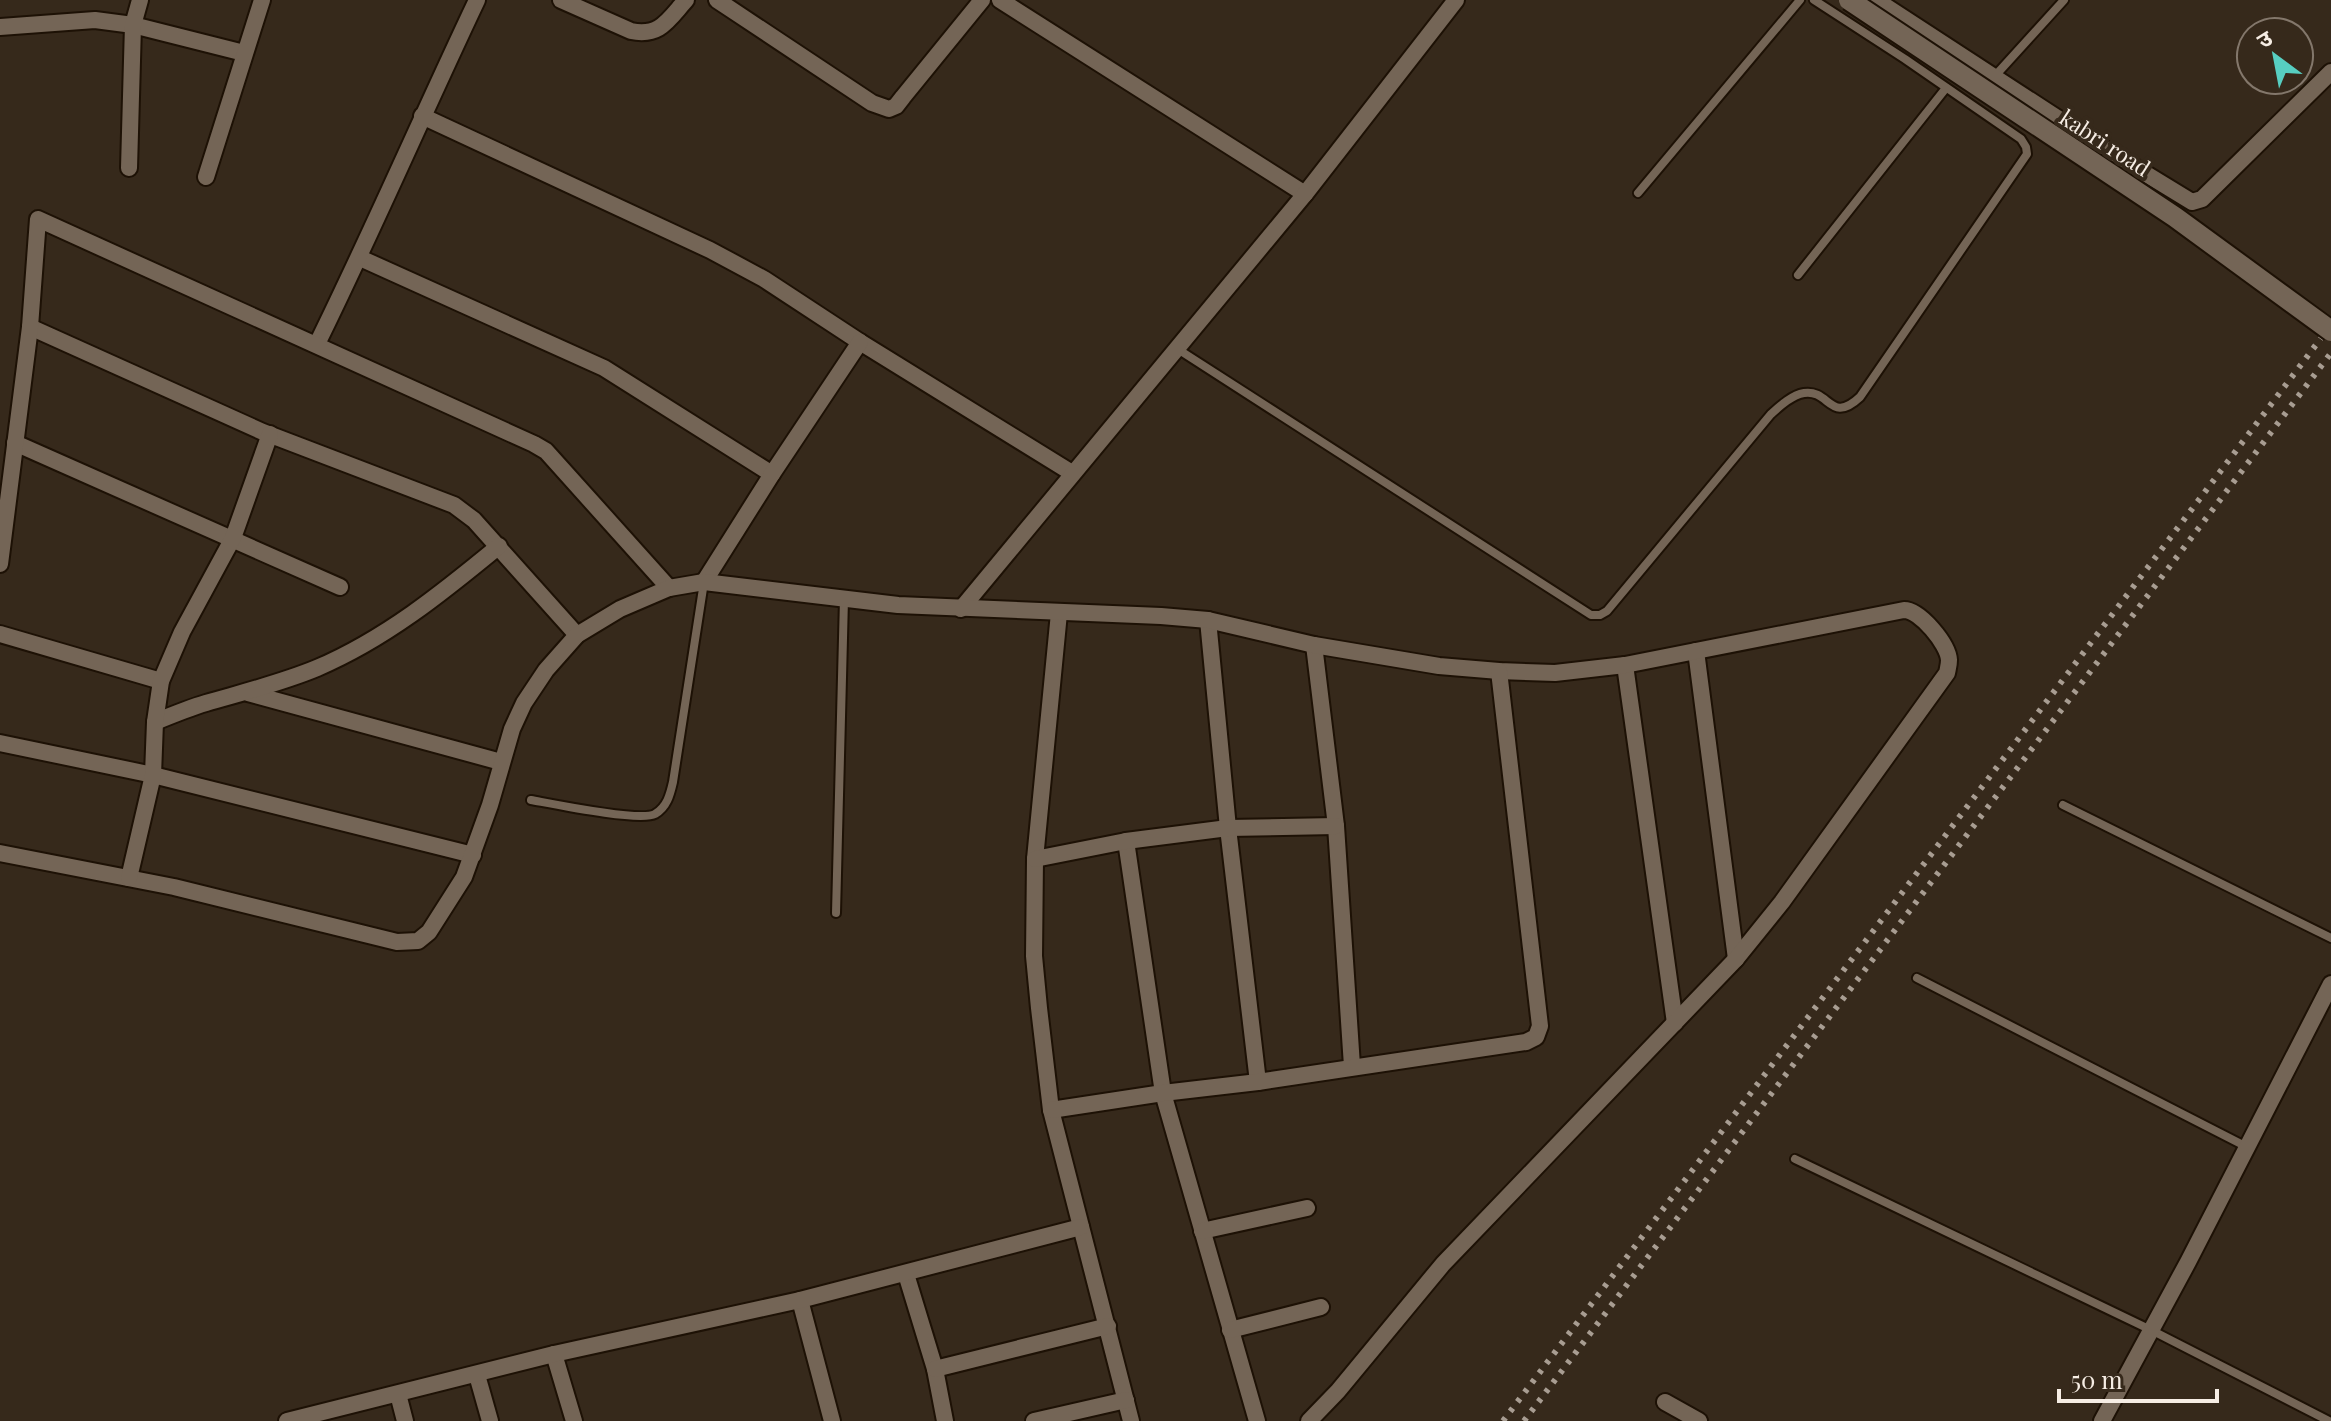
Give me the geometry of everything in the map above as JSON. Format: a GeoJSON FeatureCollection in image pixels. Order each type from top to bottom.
{"type":"FeatureCollection","features":[{"type":"Feature","properties":{"kind":"street"},"geometry":{"type":"LineString","coordinates":[[129,168],[133,25],[140,0]]}},
{"type":"Feature","properties":{"kind":"street"},"geometry":{"type":"LineString","coordinates":[[206,177],[262,0]]}},
{"type":"Feature","properties":{"kind":"street"},"geometry":{"type":"LineString","coordinates":[[317,344],[360,258],[477,0]]}},
{"type":"Feature","properties":{"kind":"street"},"geometry":{"type":"LineString","coordinates":[[561,0],[643,34],[654,32],[662,26],[686,0]]}},
{"type":"Feature","properties":{"kind":"street"},"geometry":{"type":"LineString","coordinates":[[717,0],[872,103],[889,109],[896,106],[982,0]]}},
{"type":"Feature","properties":{"kind":"street"},"geometry":{"type":"LineString","coordinates":[[1000,0],[1305,194]]}},
{"type":"Feature","properties":{"kind":"street"},"geometry":{"type":"LineString","coordinates":[[961,609],[1305,194],[1456,0]]}},
{"type":"Feature","properties":{"kind":"street","name":"kabri road"},"geometry":{"type":"LineString","coordinates":[[1849,0],[2175,217],[2331,331]]}},
{"type":"Feature","properties":{"kind":"street"},"geometry":{"type":"LineString","coordinates":[[1876,0],[2192,202],[2202,199],[2331,72]]}},
{"type":"Feature","properties":{"kind":"street"},"geometry":{"type":"LineString","coordinates":[[0,27],[95,20],[133,25],[244,53]]}},
{"type":"Feature","properties":{"kind":"street"},"geometry":{"type":"LineString","coordinates":[[422,116],[710,250],[764,279],[1072,473]]}},
{"type":"Feature","properties":{"kind":"street"},"geometry":{"type":"LineString","coordinates":[[0,564],[30,327],[38,219],[546,451],[669,588]]}},
{"type":"Feature","properties":{"kind":"street"},"geometry":{"type":"LineString","coordinates":[[360,258],[604,368],[772,474]]}},
{"type":"Feature","properties":{"kind":"street"},"geometry":{"type":"LineString","coordinates":[[30,327],[270,434],[454,505],[499,546],[577,635]]}},
{"type":"Feature","properties":{"kind":"street"},"geometry":{"type":"LineString","coordinates":[[704,582],[860,342]]}},
{"type":"Feature","properties":{"kind":"street"},"geometry":{"type":"LineString","coordinates":[[129,878],[153,775],[155,722],[161,681],[182,632],[233,538],[270,434]]}},
{"type":"Feature","properties":{"kind":"street"},"geometry":{"type":"LineString","coordinates":[[15,443],[340,587]]}},
{"type":"Feature","properties":{"kind":"street"},"geometry":{"type":"LineString","coordinates":[[155,722],[320,667],[397,626],[499,546]]}},
{"type":"Feature","properties":{"kind":"street"},"geometry":{"type":"LineString","coordinates":[[0,853],[174,887],[405,943],[418,941],[429,932],[464,877],[512,729],[524,703],[546,670],[577,635],[620,609],[669,588],[704,582],[898,605],[1208,620],[1314,645],[1439,666],[1555,673],[1625,665],[1904,610],[1917,614],[1946,650],[1949,665],[1943,680],[1782,902],[1736,959],[1443,1264],[1338,1391],[1309,1421]]}},
{"type":"Feature","properties":{"kind":"street"},"geometry":{"type":"LineString","coordinates":[[1059,613],[1035,859],[1034,956],[1051,1110],[1131,1421]]}},
{"type":"Feature","properties":{"kind":"street"},"geometry":{"type":"LineString","coordinates":[[1208,620],[1228,828],[1258,1082]]}},
{"type":"Feature","properties":{"kind":"street"},"geometry":{"type":"LineString","coordinates":[[0,634],[161,681]]}},
{"type":"Feature","properties":{"kind":"street"},"geometry":{"type":"LineString","coordinates":[[1314,645],[1336,826],[1352,1066]]}},
{"type":"Feature","properties":{"kind":"street"},"geometry":{"type":"LineString","coordinates":[[1696,651],[1736,959]]}},
{"type":"Feature","properties":{"kind":"street"},"geometry":{"type":"LineString","coordinates":[[1625,665],[1675,1023]]}},
{"type":"Feature","properties":{"kind":"street"},"geometry":{"type":"LineString","coordinates":[[1051,1110],[1526,1042],[1536,1037],[1539,1031],[1499,671]]}},
{"type":"Feature","properties":{"kind":"street"},"geometry":{"type":"LineString","coordinates":[[246,693],[501,762]]}},
{"type":"Feature","properties":{"kind":"street"},"geometry":{"type":"LineString","coordinates":[[0,743],[153,775],[473,855]]}},
{"type":"Feature","properties":{"kind":"street"},"geometry":{"type":"LineString","coordinates":[[1035,859],[1126,841],[1228,828],[1336,826]]}},
{"type":"Feature","properties":{"kind":"street"},"geometry":{"type":"LineString","coordinates":[[1126,841],[1163,1093],[1257,1421]]}},
{"type":"Feature","properties":{"kind":"street"},"geometry":{"type":"LineString","coordinates":[[2102,1421],[2331,984]]}},
{"type":"Feature","properties":{"kind":"street"},"geometry":{"type":"LineString","coordinates":[[1202,1231],[1307,1208]]}},
{"type":"Feature","properties":{"kind":"street"},"geometry":{"type":"LineString","coordinates":[[287,1421],[554,1354],[800,1300],[1081,1227]]}},
{"type":"Feature","properties":{"kind":"street"},"geometry":{"type":"LineString","coordinates":[[906,1274],[935,1369],[945,1421]]}},
{"type":"Feature","properties":{"kind":"street"},"geometry":{"type":"LineString","coordinates":[[800,1300],[832,1421]]}},
{"type":"Feature","properties":{"kind":"street"},"geometry":{"type":"LineString","coordinates":[[1230,1330],[1321,1307]]}},
{"type":"Feature","properties":{"kind":"street"},"geometry":{"type":"LineString","coordinates":[[935,1369],[1108,1326]]}},
{"type":"Feature","properties":{"kind":"street"},"geometry":{"type":"LineString","coordinates":[[554,1354],[574,1421]]}},
{"type":"Feature","properties":{"kind":"street"},"geometry":{"type":"LineString","coordinates":[[477,1375],[490,1421]]}},
{"type":"Feature","properties":{"kind":"street"},"geometry":{"type":"LineString","coordinates":[[398,1394],[405,1421]]}},
{"type":"Feature","properties":{"kind":"street"},"geometry":{"type":"LineString","coordinates":[[1034,1421],[1126,1400]]}},
{"type":"Feature","properties":{"kind":"street"},"geometry":{"type":"LineString","coordinates":[[1665,1402],[1699,1421]]}},
{"type":"Feature","properties":{"kind":"lane"},"geometry":{"type":"LineString","coordinates":[[1638,193],[1800,0]]}},
{"type":"Feature","properties":{"kind":"lane"},"geometry":{"type":"LineString","coordinates":[[1176,348],[1591,615],[1600,615],[1607,611],[1771,414],[1805,393],[1816,394],[1842,409],[1860,397],[2027,154],[2021,139],[1814,0]]}},
{"type":"Feature","properties":{"kind":"lane"},"geometry":{"type":"LineString","coordinates":[[1994,77],[2064,0]]}},
{"type":"Feature","properties":{"kind":"lane"},"geometry":{"type":"LineString","coordinates":[[1798,275],[1946,88]]}},
{"type":"Feature","properties":{"kind":"lane"},"geometry":{"type":"LineString","coordinates":[[531,800],[646,817],[663,808],[673,782],[704,582]]}},
{"type":"Feature","properties":{"kind":"lane"},"geometry":{"type":"LineString","coordinates":[[836,913],[844,599]]}},
{"type":"Feature","properties":{"kind":"lane"},"geometry":{"type":"LineString","coordinates":[[2063,805],[2331,938]]}},
{"type":"Feature","properties":{"kind":"lane"},"geometry":{"type":"LineString","coordinates":[[1917,978],[2247,1147]]}},
{"type":"Feature","properties":{"kind":"lane"},"geometry":{"type":"LineString","coordinates":[[1795,1159],[2151,1330],[2329,1421]]}},
{"type":"Feature","properties":{"kind":"railway"},"geometry":{"type":"LineString","coordinates":[[1503,1421],[2331,325]]}},
{"type":"Feature","properties":{"kind":"railway"},"geometry":{"type":"LineString","coordinates":[[1524,1421],[2331,353]]}}]}
